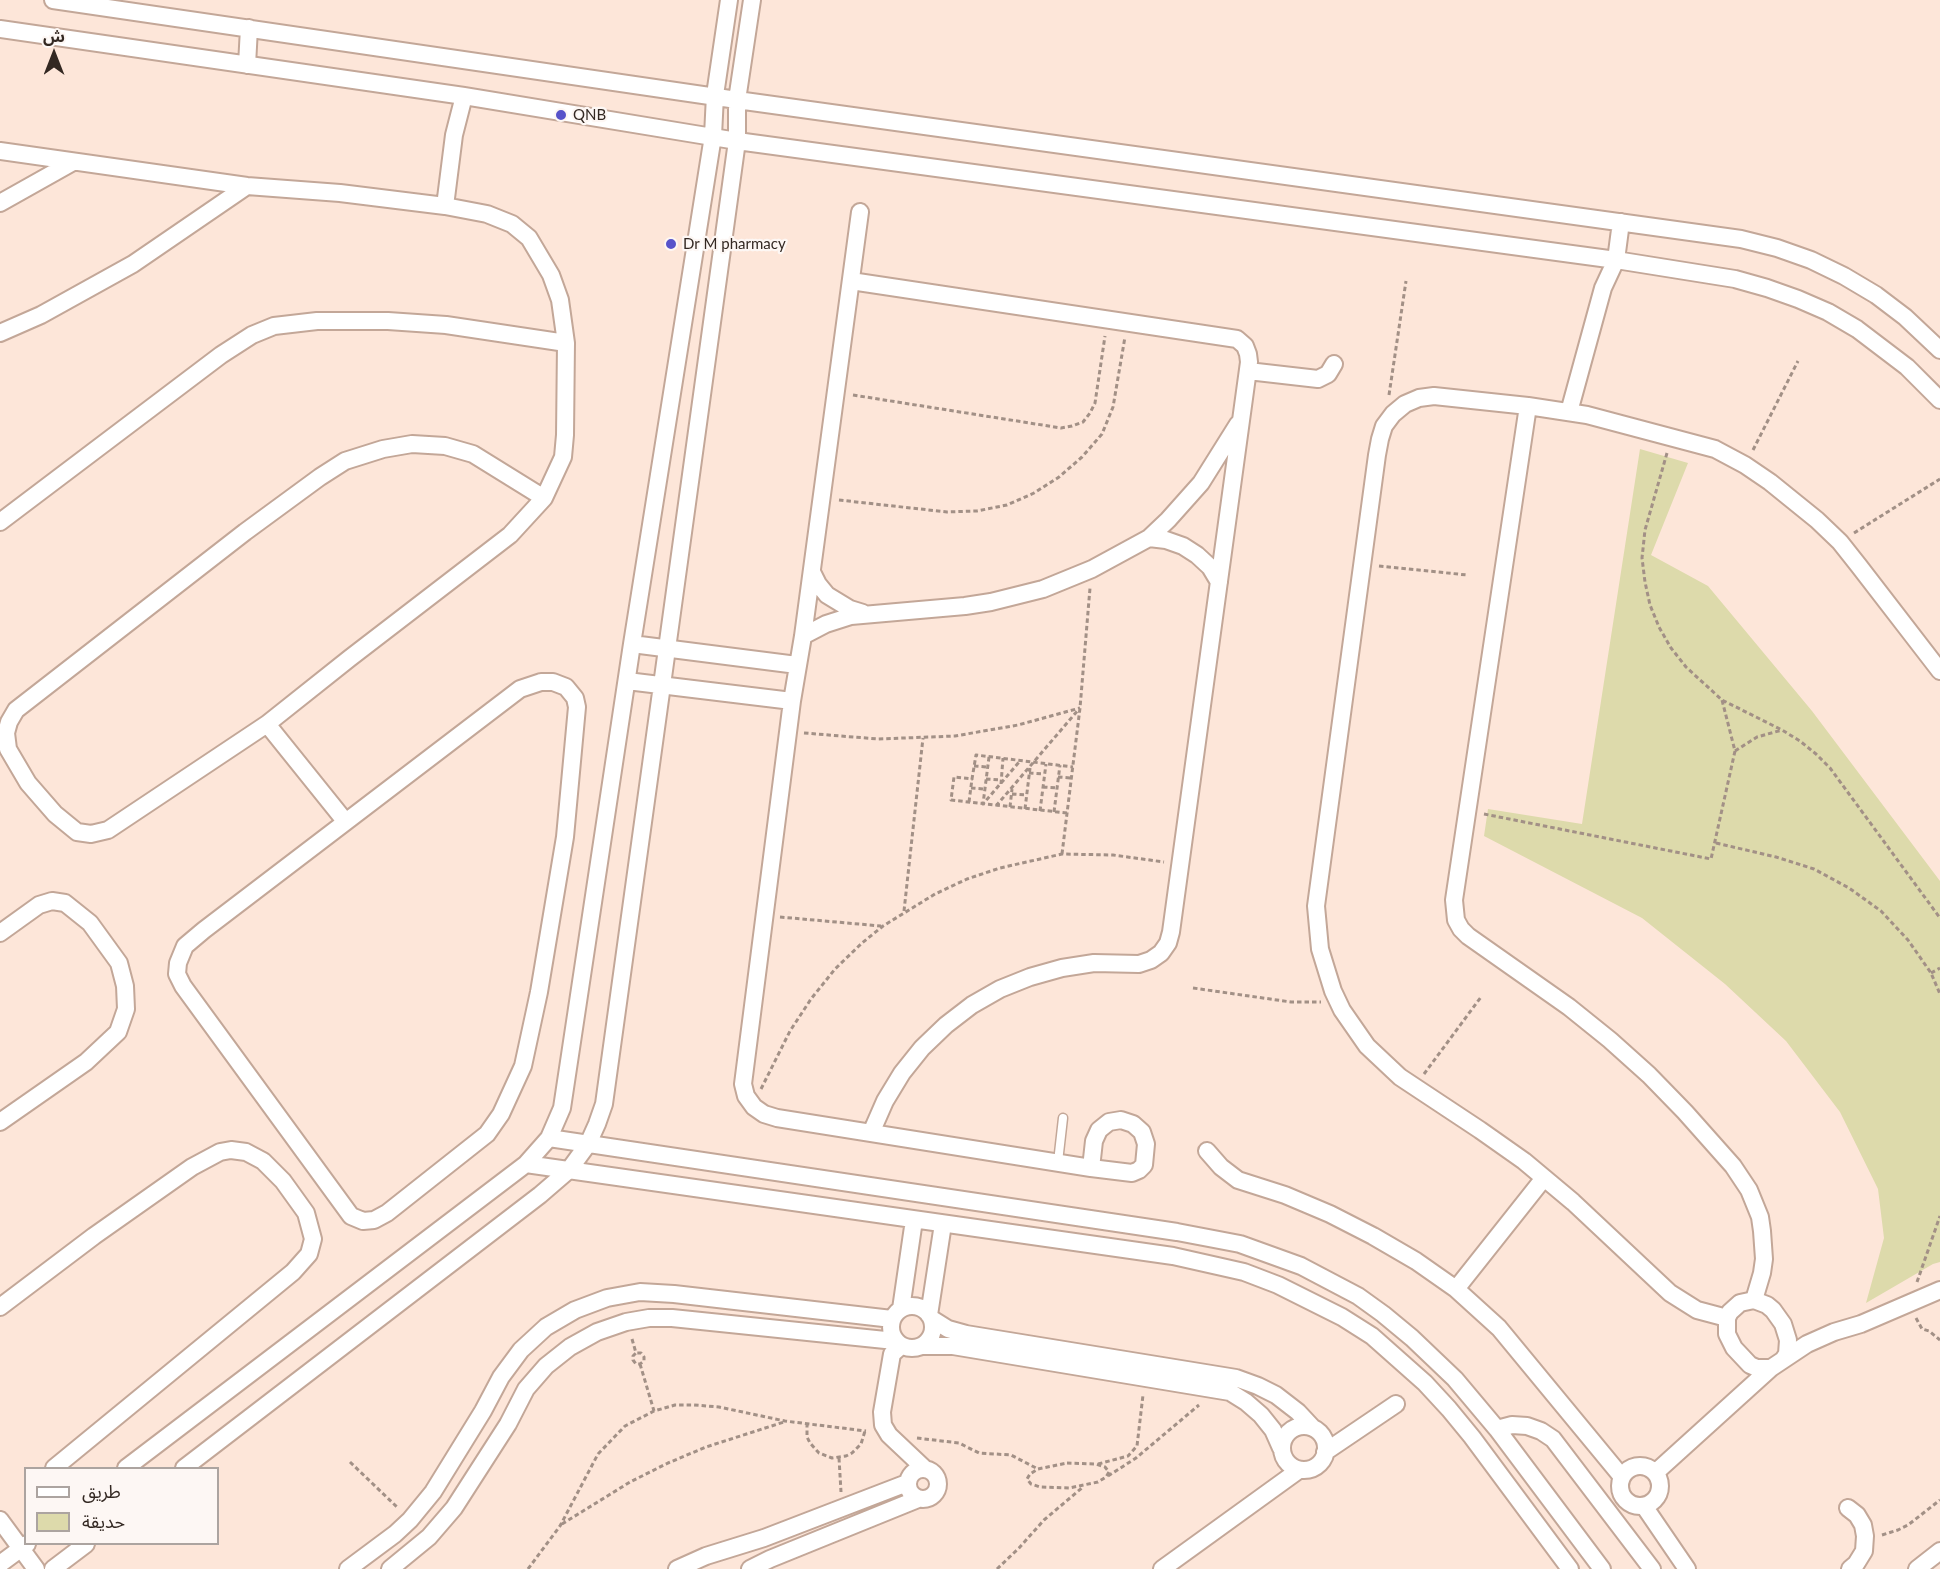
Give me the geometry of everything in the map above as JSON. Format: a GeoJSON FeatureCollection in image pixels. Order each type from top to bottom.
{"type":"FeatureCollection","features":[{"type":"Feature","properties":{"kind":"street"},"geometry":{"type":"LineString","coordinates":[[53,0],[737,100],[1741,239],[1811,260],[1844,276],[1876,295],[1905,317],[1940,350]]}},
{"type":"Feature","properties":{"kind":"street"},"geometry":{"type":"LineString","coordinates":[[127,1467],[526,1164],[549,1138],[562,1108],[632,644],[713,136],[715,95],[729,0]]}},
{"type":"Feature","properties":{"kind":"street"},"geometry":{"type":"LineString","coordinates":[[185,1467],[540,1196],[569,1170],[588,1144],[597,1124],[604,1104],[662,685],[737,141],[737,100],[752,0]]}},
{"type":"Feature","properties":{"kind":"street"},"geometry":{"type":"LineString","coordinates":[[248,65],[249,28]]}},
{"type":"Feature","properties":{"kind":"street"},"geometry":{"type":"LineString","coordinates":[[0,29],[464,96],[737,141],[1616,260],[1735,279],[1798,299],[1828,312],[1884,348],[1940,400]]}},
{"type":"Feature","properties":{"kind":"street"},"geometry":{"type":"LineString","coordinates":[[445,206],[454,135],[464,96]]}},
{"type":"Feature","properties":{"kind":"street"},"geometry":{"type":"LineString","coordinates":[[0,152],[248,186],[340,193],[445,206],[487,214],[512,224],[530,238],[551,275],[561,300],[566,343],[563,457],[544,498],[510,535],[267,724],[108,830],[91,834],[77,832],[55,814],[28,783],[8,748],[6,733],[9,722],[16,710],[245,532],[345,461],[383,449],[412,444],[445,446],[473,454],[544,498]]}},
{"type":"Feature","properties":{"kind":"street"},"geometry":{"type":"LineString","coordinates":[[0,203],[73,162]]}},
{"type":"Feature","properties":{"kind":"street"},"geometry":{"type":"LineString","coordinates":[[0,333],[41,315],[133,264],[248,186]]}},
{"type":"Feature","properties":{"kind":"street"},"geometry":{"type":"LineString","coordinates":[[860,212],[812,572],[792,701],[743,1084],[746,1096],[754,1107],[764,1114],[777,1118],[1091,1168]]}},
{"type":"Feature","properties":{"kind":"street"},"geometry":{"type":"LineString","coordinates":[[1569,412],[1603,288],[1616,260],[1622,222]]}},
{"type":"Feature","properties":{"kind":"street"},"geometry":{"type":"LineString","coordinates":[[851,281],[1237,339],[1245,346],[1248,354],[1248,371],[1172,932],[1168,944],[1151,960],[1139,964],[1094,963],[1062,968],[1000,989],[972,1005],[946,1025],[915,1056],[885,1101],[871,1133]]}},
{"type":"Feature","properties":{"kind":"street"},"geometry":{"type":"LineString","coordinates":[[0,522],[221,355],[252,335],[274,326],[317,321],[388,321],[446,325],[566,343]]}},
{"type":"Feature","properties":{"kind":"street"},"geometry":{"type":"LineString","coordinates":[[1248,371],[1318,379],[1328,374],[1334,364]]}},
{"type":"Feature","properties":{"kind":"street"},"geometry":{"type":"LineString","coordinates":[[1727,1318],[1697,1310],[1670,1293],[1573,1202],[1544,1178],[1480,1130],[1414,1088],[1382,1062],[1354,1029],[1338,1001],[1325,970],[1320,949],[1316,906],[1362,564],[1380,439],[1384,426],[1405,404],[1419,398],[1434,396],[1528,405],[1569,412],[1605,419],[1715,449],[1745,465],[1794,499],[1840,542],[1940,671]]}},
{"type":"Feature","properties":{"kind":"street"},"geometry":{"type":"LineString","coordinates":[[1528,405],[1453,910],[1461,929],[1468,936],[1569,1007],[1649,1075],[1733,1166],[1752,1197],[1762,1230],[1764,1259],[1754,1300]]}},
{"type":"Feature","properties":{"kind":"street"},"geometry":{"type":"LineString","coordinates":[[803,636],[826,624],[864,613],[956,607],[991,602],[1043,589],[1092,569],[1149,538],[1179,508],[1201,483],[1241,418]]}},
{"type":"Feature","properties":{"kind":"street"},"geometry":{"type":"LineString","coordinates":[[1149,538],[1166,540],[1190,550],[1210,567],[1219,582]]}},
{"type":"Feature","properties":{"kind":"street"},"geometry":{"type":"LineString","coordinates":[[812,572],[818,584],[832,599],[850,609],[864,613]]}},
{"type":"Feature","properties":{"kind":"street"},"geometry":{"type":"LineString","coordinates":[[632,644],[797,665]]}},
{"type":"Feature","properties":{"kind":"street"},"geometry":{"type":"LineString","coordinates":[[627,681],[792,701]]}},
{"type":"Feature","properties":{"kind":"street"},"geometry":{"type":"LineString","coordinates":[[541,682],[553,682],[566,687],[575,698],[577,707],[565,837],[539,992],[523,1066],[501,1114],[487,1134],[387,1213],[374,1220],[363,1221],[351,1216],[183,986],[177,974],[178,963],[185,946],[345,821],[520,689],[541,682]]}},
{"type":"Feature","properties":{"kind":"street"},"geometry":{"type":"LineString","coordinates":[[267,724],[345,821]]}},
{"type":"Feature","properties":{"kind":"street"},"geometry":{"type":"LineString","coordinates":[[0,933],[39,905],[52,900],[65,903],[90,923],[119,963],[125,986],[126,1009],[118,1032],[86,1062],[0,1122]]}},
{"type":"Feature","properties":{"kind":"street"},"geometry":{"type":"LineString","coordinates":[[549,1138],[1177,1232],[1240,1244],[1291,1262],[1358,1296],[1412,1338],[1455,1379],[1497,1429],[1602,1569]]}},
{"type":"Feature","properties":{"kind":"street"},"geometry":{"type":"LineString","coordinates":[[0,1307],[94,1236],[192,1167],[220,1152],[231,1150],[246,1152],[263,1161],[283,1181],[306,1213],[313,1239],[309,1254],[293,1272],[55,1467]]}},
{"type":"Feature","properties":{"kind":"street"},"geometry":{"type":"LineString","coordinates":[[1207,1151],[1221,1167],[1238,1180],[1285,1196],[1339,1219],[1416,1261],[1455,1289],[1499,1328],[1621,1481],[1620,1490],[1625,1500],[1634,1506],[1649,1504],[1658,1496],[1660,1484],[1655,1473],[1638,1466],[1626,1472],[1621,1481],[1599,1499]]}},
{"type":"Feature","properties":{"kind":"street"},"geometry":{"type":"LineString","coordinates":[[526,1164],[1173,1256],[1244,1272],[1278,1285],[1342,1317],[1372,1336],[1425,1383],[1449,1408],[1570,1569]]}},
{"type":"Feature","properties":{"kind":"street"},"geometry":{"type":"LineString","coordinates":[[1455,1289],[1544,1178]]}},
{"type":"Feature","properties":{"kind":"street"},"geometry":{"type":"LineString","coordinates":[[898,1343],[891,1331],[914,1220]]}},
{"type":"Feature","properties":{"kind":"street"},"geometry":{"type":"LineString","coordinates":[[923,1346],[932,1337],[933,1331],[931,1317],[943,1224]]}},
{"type":"Feature","properties":{"kind":"street"},"geometry":{"type":"LineString","coordinates":[[1173,1256],[1177,1232]]}},
{"type":"Feature","properties":{"kind":"street"},"geometry":{"type":"LineString","coordinates":[[1655,1473],[1777,1364],[1808,1344],[1834,1332],[1909,1305],[1940,1290]]}},
{"type":"Feature","properties":{"kind":"street"},"geometry":{"type":"LineString","coordinates":[[358,1566],[410,1520],[433,1492],[483,1411],[501,1377],[521,1350],[546,1327],[575,1310],[606,1298],[640,1293],[674,1294],[847,1314],[896,1314],[907,1307],[920,1307],[964,1341]]}},
{"type":"Feature","properties":{"kind":"street"},"geometry":{"type":"LineString","coordinates":[[672,1318],[674,1294]]}},
{"type":"Feature","properties":{"kind":"street"},"geometry":{"type":"LineString","coordinates":[[1754,1300],[1767,1305],[1783,1324],[1788,1340],[1788,1347],[1777,1364],[1757,1368],[1750,1365],[1734,1348],[1728,1334],[1727,1318],[1740,1303],[1754,1300]]}},
{"type":"Feature","properties":{"kind":"street"},"geometry":{"type":"LineString","coordinates":[[771,1328],[773,1305]]}},
{"type":"Feature","properties":{"kind":"street"},"geometry":{"type":"LineString","coordinates":[[845,1336],[847,1314]]}},
{"type":"Feature","properties":{"kind":"street"},"geometry":{"type":"LineString","coordinates":[[390,1569],[429,1537],[454,1508],[508,1424],[526,1389],[546,1366],[570,1347],[597,1332],[626,1322],[649,1318],[672,1318],[845,1336],[898,1343],[912,1349],[964,1341],[1228,1387],[1261,1415],[1273,1430],[1286,1462],[1299,1470],[1306,1470],[1318,1464],[1325,1452],[1396,1404]]}},
{"type":"Feature","properties":{"kind":"street"},"geometry":{"type":"LineString","coordinates":[[898,1343],[892,1353],[882,1412],[883,1425],[889,1435],[924,1468],[935,1473],[939,1484],[934,1495],[924,1500],[910,1493],[907,1484],[913,1472],[924,1468]]}},
{"type":"Feature","properties":{"kind":"street"},"geometry":{"type":"LineString","coordinates":[[1127,1368],[1144,1378],[1228,1387],[1258,1386],[1276,1395],[1298,1412],[1323,1437],[1325,1452]]}},
{"type":"Feature","properties":{"kind":"street"},"geometry":{"type":"LineString","coordinates":[[483,1411],[508,1424]]}},
{"type":"Feature","properties":{"kind":"street"},"geometry":{"type":"LineString","coordinates":[[1497,1429],[1512,1425],[1527,1426],[1553,1439],[1652,1569]]}},
{"type":"Feature","properties":{"kind":"street"},"geometry":{"type":"LineString","coordinates":[[1281,1448],[1288,1432],[1303,1426],[1312,1427]]}},
{"type":"Feature","properties":{"kind":"street"},"geometry":{"type":"LineString","coordinates":[[1162,1569],[1299,1470]]}},
{"type":"Feature","properties":{"kind":"street"},"geometry":{"type":"LineString","coordinates":[[677,1569],[706,1556],[764,1538],[907,1484]]}},
{"type":"Feature","properties":{"kind":"street"},"geometry":{"type":"LineString","coordinates":[[433,1492],[454,1508]]}},
{"type":"Feature","properties":{"kind":"street"},"geometry":{"type":"LineString","coordinates":[[750,1569],[918,1499]]}},
{"type":"Feature","properties":{"kind":"street"},"geometry":{"type":"LineString","coordinates":[[850,1505],[863,1521]]}},
{"type":"Feature","properties":{"kind":"street"},"geometry":{"type":"LineString","coordinates":[[1618,1524],[1642,1506]]}},
{"type":"Feature","properties":{"kind":"street"},"geometry":{"type":"LineString","coordinates":[[1642,1506],[1687,1569]]}},
{"type":"Feature","properties":{"kind":"street"},"geometry":{"type":"LineString","coordinates":[[1848,1508],[1857,1515],[1863,1525],[1865,1536],[1864,1551],[1850,1569]]}},
{"type":"Feature","properties":{"kind":"street"},"geometry":{"type":"LineString","coordinates":[[0,1520],[24,1546],[36,1569]]}},
{"type":"Feature","properties":{"kind":"street"},"geometry":{"type":"LineString","coordinates":[[764,1538],[770,1559]]}},
{"type":"Feature","properties":{"kind":"street"},"geometry":{"type":"LineString","coordinates":[[53,1569],[86,1545]]}},
{"type":"Feature","properties":{"kind":"street"},"geometry":{"type":"LineString","coordinates":[[0,1564],[24,1546]]}},
{"type":"Feature","properties":{"kind":"street"},"geometry":{"type":"LineString","coordinates":[[1917,1569],[1937,1559]]}},
{"type":"Feature","properties":{"kind":"lane"},"geometry":{"type":"LineString","coordinates":[[1058,1162],[1063,1118]]}},
{"type":"Feature","properties":{"kind":"path"},"geometry":{"type":"LineString","coordinates":[[1384,426],[1406,281]]}},
{"type":"Feature","properties":{"kind":"path"},"geometry":{"type":"LineString","coordinates":[[836,393],[1061,428],[1072,426],[1083,422],[1095,403],[1108,320]]}},
{"type":"Feature","properties":{"kind":"path"},"geometry":{"type":"LineString","coordinates":[[822,498],[947,512],[977,511],[1006,505],[1034,493],[1059,477],[1082,457],[1101,434],[1113,407],[1128,323]]}},
{"type":"Feature","properties":{"kind":"path"},"geometry":{"type":"LineString","coordinates":[[1745,465],[1798,361]]}},
{"type":"Feature","properties":{"kind":"path"},"geometry":{"type":"LineString","coordinates":[[1672,437],[1645,530],[1642,558],[1650,605],[1659,627],[1671,648],[1686,667],[1722,700],[1782,730],[1816,754],[1830,768],[1940,918]]}},
{"type":"Feature","properties":{"kind":"path"},"geometry":{"type":"LineString","coordinates":[[1840,542],[1940,479]]}},
{"type":"Feature","properties":{"kind":"path"},"geometry":{"type":"LineString","coordinates":[[1362,564],[1467,575]]}},
{"type":"Feature","properties":{"kind":"path"},"geometry":{"type":"LineString","coordinates":[[1062,854],[1080,708],[1092,569]]}},
{"type":"Feature","properties":{"kind":"path"},"geometry":{"type":"LineString","coordinates":[[1467,810],[1712,859],[1735,751],[1722,700]]}},
{"type":"Feature","properties":{"kind":"path"},"geometry":{"type":"LineString","coordinates":[[789,732],[878,740],[923,738],[1018,725],[1080,708]]}},
{"type":"Feature","properties":{"kind":"path"},"geometry":{"type":"LineString","coordinates":[[996,806],[1080,708]]}},
{"type":"Feature","properties":{"kind":"path"},"geometry":{"type":"LineString","coordinates":[[1735,751],[1757,737],[1782,730]]}},
{"type":"Feature","properties":{"kind":"path"},"geometry":{"type":"LineString","coordinates":[[904,911],[923,738]]}},
{"type":"Feature","properties":{"kind":"path"},"geometry":{"type":"LineString","coordinates":[[969,802],[975,755],[1073,767]]}},
{"type":"Feature","properties":{"kind":"path"},"geometry":{"type":"LineString","coordinates":[[983,804],[989,757]]}},
{"type":"Feature","properties":{"kind":"path"},"geometry":{"type":"LineString","coordinates":[[1001,782],[1003,759]]}},
{"type":"Feature","properties":{"kind":"path"},"geometry":{"type":"LineString","coordinates":[[983,804],[1020,761]]}},
{"type":"Feature","properties":{"kind":"path"},"geometry":{"type":"LineString","coordinates":[[1040,811],[1046,764]]}},
{"type":"Feature","properties":{"kind":"path"},"geometry":{"type":"LineString","coordinates":[[1054,812],[1060,765]]}},
{"type":"Feature","properties":{"kind":"path"},"geometry":{"type":"LineString","coordinates":[[974,766],[988,768]]}},
{"type":"Feature","properties":{"kind":"path"},"geometry":{"type":"LineString","coordinates":[[1025,809],[1030,766]]}},
{"type":"Feature","properties":{"kind":"path"},"geometry":{"type":"LineString","coordinates":[[1002,770],[1012,771]]}},
{"type":"Feature","properties":{"kind":"path"},"geometry":{"type":"LineString","coordinates":[[1029,773],[1044,774]]}},
{"type":"Feature","properties":{"kind":"path"},"geometry":{"type":"LineString","coordinates":[[972,779],[954,777],[951,800],[1067,813]]}},
{"type":"Feature","properties":{"kind":"path"},"geometry":{"type":"LineString","coordinates":[[1058,777],[1071,778]]}},
{"type":"Feature","properties":{"kind":"path"},"geometry":{"type":"LineString","coordinates":[[986,779],[1001,782]]}},
{"type":"Feature","properties":{"kind":"path"},"geometry":{"type":"LineString","coordinates":[[1010,807],[1012,787]]}},
{"type":"Feature","properties":{"kind":"path"},"geometry":{"type":"LineString","coordinates":[[1043,787],[1057,788]]}},
{"type":"Feature","properties":{"kind":"path"},"geometry":{"type":"LineString","coordinates":[[971,788],[985,790]]}},
{"type":"Feature","properties":{"kind":"path"},"geometry":{"type":"LineString","coordinates":[[1012,794],[1027,795]]}},
{"type":"Feature","properties":{"kind":"path"},"geometry":{"type":"LineString","coordinates":[[1715,843],[1776,857],[1814,869],[1849,888],[1888,918],[1908,940],[1930,973],[1940,994]]}},
{"type":"Feature","properties":{"kind":"path"},"geometry":{"type":"LineString","coordinates":[[754,1107],[790,1031],[811,999],[835,969],[862,942],[904,911],[967,879],[1000,868],[1062,854],[1113,855],[1181,864]]}},
{"type":"Feature","properties":{"kind":"path"},"geometry":{"type":"LineString","coordinates":[[765,916],[883,926]]}},
{"type":"Feature","properties":{"kind":"path"},"geometry":{"type":"LineString","coordinates":[[1930,973],[1940,968]]}},
{"type":"Feature","properties":{"kind":"path"},"geometry":{"type":"LineString","coordinates":[[1193,988],[1291,1002],[1338,1001]]}},
{"type":"Feature","properties":{"kind":"path"},"geometry":{"type":"LineString","coordinates":[[1414,1088],[1481,997]]}},
{"type":"Feature","properties":{"kind":"path"},"geometry":{"type":"LineString","coordinates":[[1940,1216],[1909,1305],[1922,1329],[1929,1331],[1940,1340]]}},
{"type":"Feature","properties":{"kind":"path"},"geometry":{"type":"LineString","coordinates":[[636,1353],[641,1353],[644,1357],[644,1361],[640,1364],[636,1364],[633,1360],[636,1353]]}},
{"type":"Feature","properties":{"kind":"path"},"geometry":{"type":"LineString","coordinates":[[640,1364],[654,1411]]}},
{"type":"Feature","properties":{"kind":"path"},"geometry":{"type":"LineString","coordinates":[[1096,1464],[1122,1458],[1133,1452],[1139,1440],[1144,1378]]}},
{"type":"Feature","properties":{"kind":"path"},"geometry":{"type":"LineString","coordinates":[[1106,1477],[1109,1472],[1106,1467],[1096,1464],[1067,1463],[1038,1469],[1027,1479],[1031,1484],[1054,1489],[1085,1486],[1098,1482],[1137,1458],[1228,1387]]}},
{"type":"Feature","properties":{"kind":"path"},"geometry":{"type":"LineString","coordinates":[[528,1569],[560,1526],[598,1454],[625,1426],[654,1411],[675,1406],[719,1407],[785,1421],[959,1443],[979,1453],[1011,1455],[1038,1469]]}},
{"type":"Feature","properties":{"kind":"path"},"geometry":{"type":"LineString","coordinates":[[560,1526],[630,1482],[668,1463],[745,1433],[785,1421]]}},
{"type":"Feature","properties":{"kind":"path"},"geometry":{"type":"LineString","coordinates":[[807,1423],[807,1437],[814,1448],[825,1456],[839,1458],[857,1449],[864,1438],[865,1431]]}},
{"type":"Feature","properties":{"kind":"path"},"geometry":{"type":"LineString","coordinates":[[1133,1452],[1137,1458]]}},
{"type":"Feature","properties":{"kind":"path"},"geometry":{"type":"LineString","coordinates":[[839,1458],[850,1505]]}},
{"type":"Feature","properties":{"kind":"path"},"geometry":{"type":"LineString","coordinates":[[350,1462],[410,1520]]}},
{"type":"Feature","properties":{"kind":"path"},"geometry":{"type":"LineString","coordinates":[[997,1569],[1044,1520],[1085,1486]]}},
{"type":"Feature","properties":{"kind":"path"},"geometry":{"type":"LineString","coordinates":[[1865,1536],[1888,1534],[1898,1530],[1940,1500]]}},
{"type":"Feature","properties":{"kind":"green space"},"geometry":{"type":"Polygon","coordinates":[[[1640,449],[1688,463],[1651,555],[1708,586],[1812,711],[1940,881],[1940,1262],[1866,1303],[1884,1238],[1878,1189],[1840,1112],[1786,1041],[1725,984],[1642,918],[1484,836],[1488,809],[1582,824],[1640,449]]]}},
{"type":"Feature","properties":{"kind":"place","name":"QNB"},"geometry":{"type":"Point","coordinates":[561,115]}},
{"type":"Feature","properties":{"kind":"place","name":"Dr M pharmacy"},"geometry":{"type":"Point","coordinates":[671,244]}}]}
